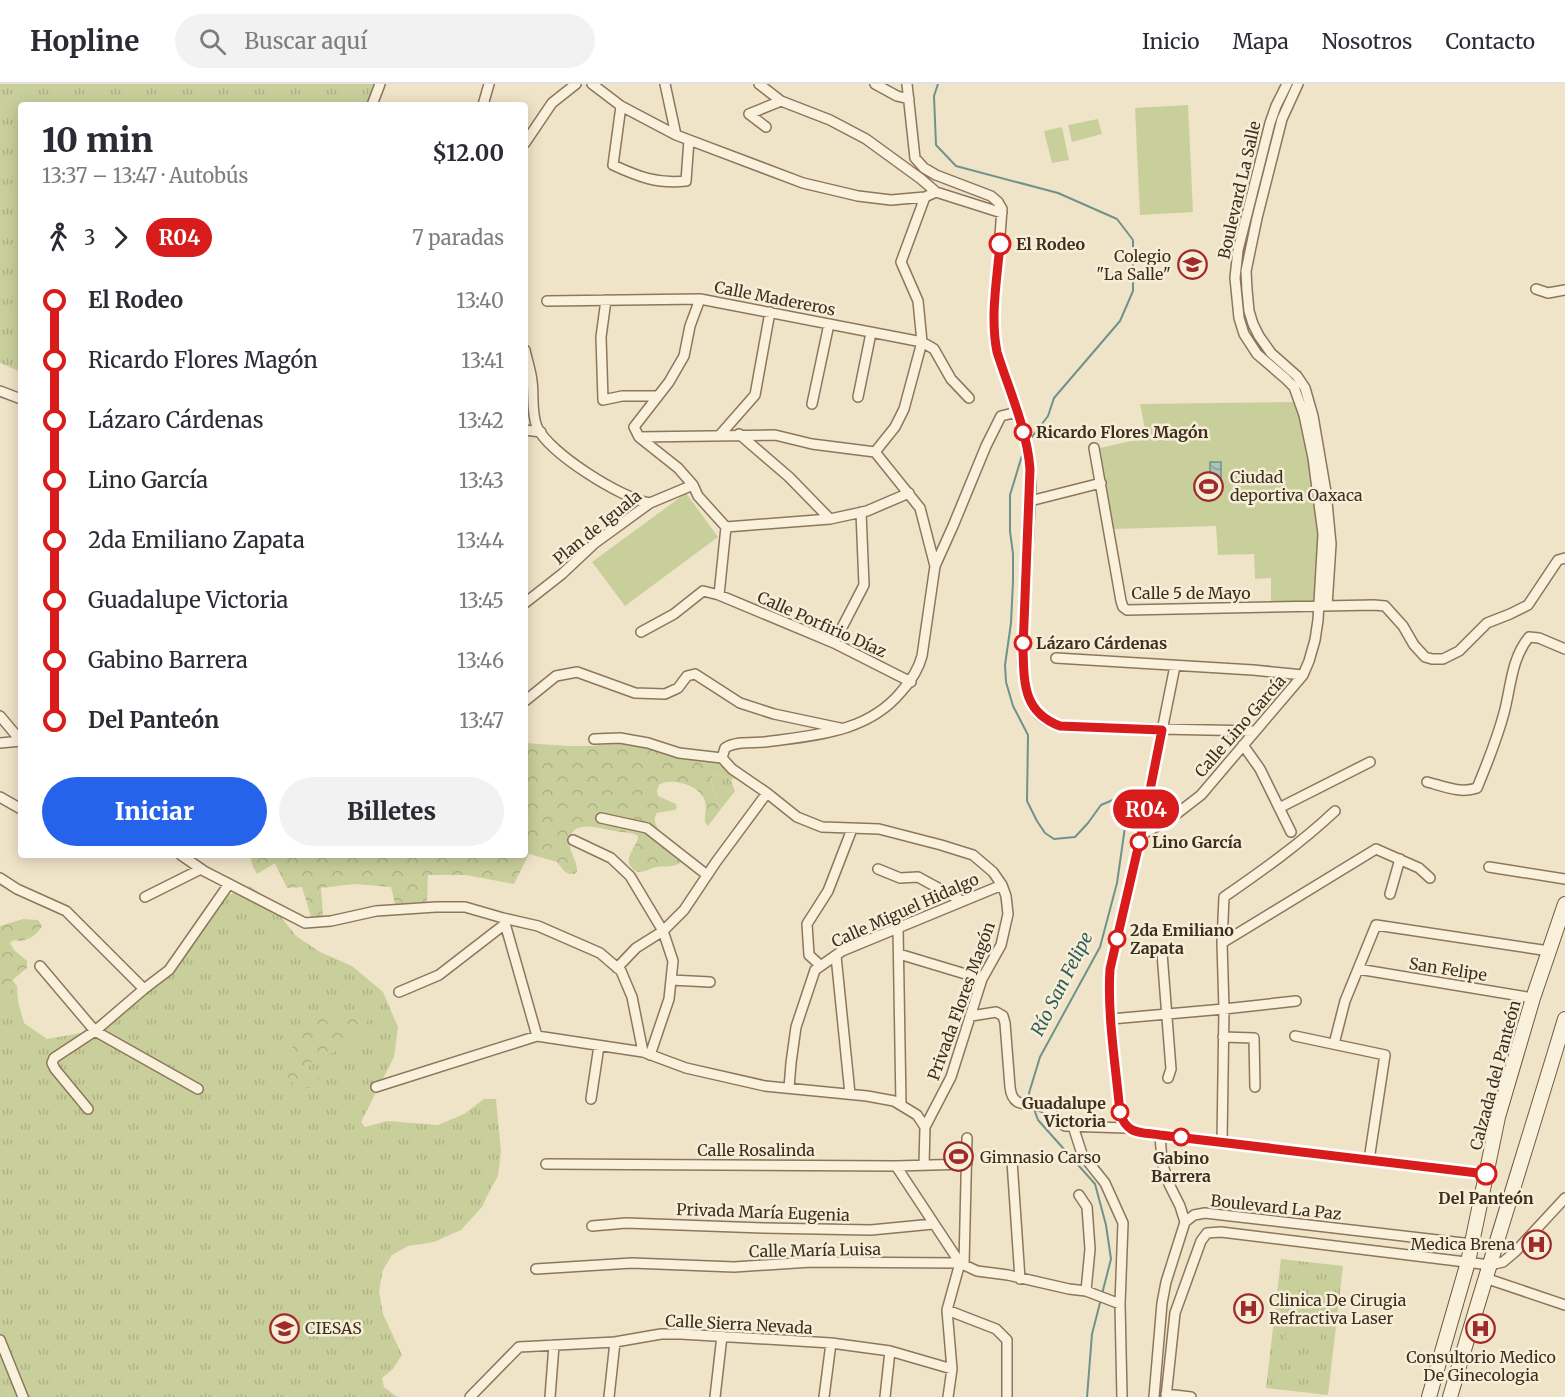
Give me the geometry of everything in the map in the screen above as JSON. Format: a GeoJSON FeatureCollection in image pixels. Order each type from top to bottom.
{"type":"FeatureCollection","features":[{"type":"Feature","properties":{"kind":"street"},"geometry":{"type":"LineString","coordinates":[[373,102],[380,84]]}},
{"type":"Feature","properties":{"kind":"street"},"geometry":{"type":"LineString","coordinates":[[484,102],[489,84]]}},
{"type":"Feature","properties":{"kind":"street"},"geometry":{"type":"LineString","coordinates":[[528,139],[552,104],[576,84]]}},
{"type":"Feature","properties":{"kind":"street"},"geometry":{"type":"LineString","coordinates":[[592,84],[621,106],[676,135],[803,183],[858,196],[891,200],[925,197],[936,192]]}},
{"type":"Feature","properties":{"kind":"street"},"geometry":{"type":"LineString","coordinates":[[665,84],[676,135]]}},
{"type":"Feature","properties":{"kind":"street"},"geometry":{"type":"LineString","coordinates":[[759,84],[781,101],[830,120],[866,139],[936,192],[1002,213]]}},
{"type":"Feature","properties":{"kind":"street"},"geometry":{"type":"LineString","coordinates":[[875,84],[897,96],[909,99]]}},
{"type":"Feature","properties":{"kind":"street"},"geometry":{"type":"LineString","coordinates":[[908,84],[915,158],[924,168],[936,175],[991,196],[998,202],[1002,213],[994,329],[997,352],[1028,450],[1031,477],[1023,649],[1025,682],[1032,704],[1045,719],[1060,726],[1255,731]]}},
{"type":"Feature","properties":{"kind":"street","name":"Boulevard La Salle"},"geometry":{"type":"LineString","coordinates":[[1287,84],[1270,123],[1238,250],[1235,278],[1239,318],[1244,334],[1257,354],[1294,387],[1304,415],[1313,458],[1323,534],[1323,606]]}},
{"type":"Feature","properties":{"kind":"street","name":"Boulevard La Salle"},"geometry":{"type":"LineString","coordinates":[[1298,84],[1282,119],[1246,271],[1249,311],[1253,324],[1271,352],[1297,376],[1305,388],[1313,416],[1326,492],[1331,544],[1323,606]]}},
{"type":"Feature","properties":{"kind":"street"},"geometry":{"type":"LineString","coordinates":[[766,127],[749,114],[781,101]]}},
{"type":"Feature","properties":{"kind":"street"},"geometry":{"type":"LineString","coordinates":[[621,106],[613,165],[640,177],[669,183],[686,181],[689,140]]}},
{"type":"Feature","properties":{"kind":"street"},"geometry":{"type":"LineString","coordinates":[[874,452],[895,427],[904,409],[922,342],[918,302],[901,262],[925,197]]}},
{"type":"Feature","properties":{"kind":"street"},"geometry":{"type":"LineString","coordinates":[[1536,289],[1548,293],[1565,290]]}},
{"type":"Feature","properties":{"kind":"street"},"geometry":{"type":"LineString","coordinates":[[641,632],[674,614],[703,591],[719,595],[726,527],[698,496],[693,485],[678,468],[639,437],[634,427],[669,382],[684,356],[690,326],[700,299]]}},
{"type":"Feature","properties":{"kind":"street","name":"Calle Madereros"},"geometry":{"type":"LineString","coordinates":[[547,301],[700,299],[922,342]]}},
{"type":"Feature","properties":{"kind":"street"},"geometry":{"type":"LineString","coordinates":[[606,300],[601,337],[603,400],[622,396],[658,396]]}},
{"type":"Feature","properties":{"kind":"street"},"geometry":{"type":"LineString","coordinates":[[719,436],[755,395],[770,312]]}},
{"type":"Feature","properties":{"kind":"street"},"geometry":{"type":"LineString","coordinates":[[812,404],[829,324]]}},
{"type":"Feature","properties":{"kind":"street"},"geometry":{"type":"LineString","coordinates":[[858,397],[871,333]]}},
{"type":"Feature","properties":{"kind":"street"},"geometry":{"type":"LineString","coordinates":[[922,342],[934,349],[951,379],[969,398]]}},
{"type":"Feature","properties":{"kind":"street"},"geometry":{"type":"LineString","coordinates":[[528,363],[532,381],[533,410],[538,427],[545,438],[571,461],[629,497],[650,503]]}},
{"type":"Feature","properties":{"kind":"street"},"geometry":{"type":"LineString","coordinates":[[0,391],[18,398]]}},
{"type":"Feature","properties":{"kind":"street"},"geometry":{"type":"LineString","coordinates":[[722,758],[725,748],[731,744],[789,739],[845,729],[871,719],[891,705],[920,666],[934,566],[1001,416],[1017,412]]}},
{"type":"Feature","properties":{"kind":"street"},"geometry":{"type":"LineString","coordinates":[[528,430],[541,432]]}},
{"type":"Feature","properties":{"kind":"street"},"geometry":{"type":"LineString","coordinates":[[739,434],[789,477],[830,519]]}},
{"type":"Feature","properties":{"kind":"street"},"geometry":{"type":"LineString","coordinates":[[639,437],[775,435],[812,444],[874,452],[920,508],[934,566]]}},
{"type":"Feature","properties":{"kind":"street","name":"Calle 5 de Mayo"},"geometry":{"type":"LineString","coordinates":[[1094,448],[1121,601],[1125,609],[1374,604],[1385,606],[1403,626],[1414,645],[1425,657],[1443,659],[1459,651],[1487,623],[1528,605],[1550,570],[1558,560],[1565,558]]}},
{"type":"Feature","properties":{"kind":"street"},"geometry":{"type":"LineString","coordinates":[[1030,501],[1101,483]]}},
{"type":"Feature","properties":{"kind":"street","name":"Plan de Iguala"},"geometry":{"type":"LineString","coordinates":[[528,601],[562,574],[595,543],[650,503],[693,485]]}},
{"type":"Feature","properties":{"kind":"street"},"geometry":{"type":"LineString","coordinates":[[726,527],[830,519],[861,512],[909,493]]}},
{"type":"Feature","properties":{"kind":"street"},"geometry":{"type":"LineString","coordinates":[[834,642],[864,585],[861,512]]}},
{"type":"Feature","properties":{"kind":"street","name":"Calle Porfirio Díaz"},"geometry":{"type":"LineString","coordinates":[[719,595],[834,642],[910,682]]}},
{"type":"Feature","properties":{"kind":"street","name":"Calle Lino García"},"geometry":{"type":"LineString","coordinates":[[1141,835],[1170,819],[1201,795],[1303,675],[1309,661],[1323,606]]}},
{"type":"Feature","properties":{"kind":"street"},"geometry":{"type":"LineString","coordinates":[[1427,782],[1468,791],[1477,788],[1504,713],[1513,670],[1521,646],[1529,637],[1539,638],[1565,649]]}},
{"type":"Feature","properties":{"kind":"street"},"geometry":{"type":"LineString","coordinates":[[1056,658],[1303,675]]}},
{"type":"Feature","properties":{"kind":"street"},"geometry":{"type":"LineString","coordinates":[[1127,1128],[1120,1113],[1109,985],[1110,969],[1141,835],[1175,666]]}},
{"type":"Feature","properties":{"kind":"street"},"geometry":{"type":"LineString","coordinates":[[528,698],[556,676],[577,672],[635,693],[665,693],[678,688],[687,676],[695,674],[740,703],[774,714],[845,729]]}},
{"type":"Feature","properties":{"kind":"street"},"geometry":{"type":"LineString","coordinates":[[0,716],[18,737]]}},
{"type":"Feature","properties":{"kind":"street"},"geometry":{"type":"LineString","coordinates":[[594,739],[620,738],[648,743],[678,753],[722,758],[732,769],[797,817],[822,827],[879,829],[973,855],[993,872],[1002,885]]}},
{"type":"Feature","properties":{"kind":"street"},"geometry":{"type":"LineString","coordinates":[[0,743],[18,741]]}},
{"type":"Feature","properties":{"kind":"street"},"geometry":{"type":"LineString","coordinates":[[1243,745],[1260,768],[1291,832]]}},
{"type":"Feature","properties":{"kind":"street"},"geometry":{"type":"LineString","coordinates":[[1279,808],[1370,762]]}},
{"type":"Feature","properties":{"kind":"street"},"geometry":{"type":"LineString","coordinates":[[617,968],[636,948],[663,930],[684,909],[767,793]]}},
{"type":"Feature","properties":{"kind":"street"},"geometry":{"type":"LineString","coordinates":[[0,797],[18,807]]}},
{"type":"Feature","properties":{"kind":"street"},"geometry":{"type":"LineString","coordinates":[[1222,1142],[1224,897],[1309,835],[1335,811]]}},
{"type":"Feature","properties":{"kind":"street"},"geometry":{"type":"LineString","coordinates":[[601,818],[647,828],[708,875]]}},
{"type":"Feature","properties":{"kind":"street","name":"Calle Miguel Hidalgo"},"geometry":{"type":"LineString","coordinates":[[821,966],[809,956],[807,924],[828,891],[852,829]]}},
{"type":"Feature","properties":{"kind":"street"},"geometry":{"type":"LineString","coordinates":[[573,840],[611,858],[630,876],[663,930],[673,962],[672,980],[669,999],[647,1053]]}},
{"type":"Feature","properties":{"kind":"street"},"geometry":{"type":"LineString","coordinates":[[1222,943],[1376,849],[1419,868],[1430,878]]}},
{"type":"Feature","properties":{"kind":"street"},"geometry":{"type":"LineString","coordinates":[[185,858],[201,869],[305,923],[331,921],[376,911],[465,907],[504,921],[538,926],[600,953],[621,971],[632,997],[647,1053]]}},
{"type":"Feature","properties":{"kind":"street"},"geometry":{"type":"LineString","coordinates":[[1390,894],[1400,859]]}},
{"type":"Feature","properties":{"kind":"street"},"geometry":{"type":"LineString","coordinates":[[1489,867],[1565,879]]}},
{"type":"Feature","properties":{"kind":"street"},"geometry":{"type":"LineString","coordinates":[[145,897],[201,869]]}},
{"type":"Feature","properties":{"kind":"street"},"geometry":{"type":"LineString","coordinates":[[878,869],[900,878],[918,877],[962,901]]}},
{"type":"Feature","properties":{"kind":"street"},"geometry":{"type":"LineString","coordinates":[[0,878],[17,889],[66,911],[144,989]]}},
{"type":"Feature","properties":{"kind":"street"},"geometry":{"type":"LineString","coordinates":[[88,1109],[54,1069],[52,1063],[54,1058],[95,1031],[169,970],[229,884]]}},
{"type":"Feature","properties":{"kind":"street","name":"Calle Miguel Hidalgo"},"geometry":{"type":"LineString","coordinates":[[789,1088],[796,1027],[815,970],[842,951],[1002,885]]}},
{"type":"Feature","properties":{"kind":"street","name":"Privada Flores Magón"},"geometry":{"type":"LineString","coordinates":[[924,1165],[925,1127],[951,1077],[982,979],[1001,945],[1008,914],[1002,885]]}},
{"type":"Feature","properties":{"kind":"street","name":"Calzada del Panteón"},"geometry":{"type":"LineString","coordinates":[[1429,1397],[1468,1262],[1498,1116],[1533,998],[1565,904]]}},
{"type":"Feature","properties":{"kind":"street"},"geometry":{"type":"LineString","coordinates":[[399,992],[439,975],[504,921]]}},
{"type":"Feature","properties":{"kind":"street"},"geometry":{"type":"LineString","coordinates":[[504,921],[537,1035]]}},
{"type":"Feature","properties":{"kind":"street"},"geometry":{"type":"LineString","coordinates":[[1334,1044],[1344,1001],[1376,925],[1550,951]]}},
{"type":"Feature","properties":{"kind":"street"},"geometry":{"type":"LineString","coordinates":[[898,928],[901,1105]]}},
{"type":"Feature","properties":{"kind":"street"},"geometry":{"type":"LineString","coordinates":[[1162,953],[1171,1069],[1168,1078]]}},
{"type":"Feature","properties":{"kind":"street"},"geometry":{"type":"LineString","coordinates":[[899,954],[982,979]]}},
{"type":"Feature","properties":{"kind":"street"},"geometry":{"type":"LineString","coordinates":[[836,956],[850,1094]]}},
{"type":"Feature","properties":{"kind":"street"},"geometry":{"type":"LineString","coordinates":[[40,966],[95,1031],[198,1089]]}},
{"type":"Feature","properties":{"kind":"street","name":"San Felipe"},"geometry":{"type":"LineString","coordinates":[[1358,969],[1533,998]]}},
{"type":"Feature","properties":{"kind":"street"},"geometry":{"type":"LineString","coordinates":[[672,980],[710,982]]}},
{"type":"Feature","properties":{"kind":"street"},"geometry":{"type":"LineString","coordinates":[[1112,1018],[1296,1001]]}},
{"type":"Feature","properties":{"kind":"street"},"geometry":{"type":"LineString","coordinates":[[971,1016],[996,1012],[1003,1016],[1010,1092],[1013,1100],[1048,1110],[1062,1125],[1127,1128],[1160,1135],[1486,1174]]}},
{"type":"Feature","properties":{"kind":"street"},"geometry":{"type":"LineString","coordinates":[[1450,1397],[1565,1019]]}},
{"type":"Feature","properties":{"kind":"street"},"geometry":{"type":"LineString","coordinates":[[376,1087],[537,1035],[647,1053],[686,1068],[765,1086],[850,1094],[894,1101],[917,1114],[925,1127]]}},
{"type":"Feature","properties":{"kind":"street"},"geometry":{"type":"LineString","coordinates":[[1295,1036],[1385,1054],[1369,1160]]}},
{"type":"Feature","properties":{"kind":"street"},"geometry":{"type":"LineString","coordinates":[[1223,1037],[1254,1038],[1255,1087]]}},
{"type":"Feature","properties":{"kind":"street"},"geometry":{"type":"LineString","coordinates":[[591,1099],[599,1046]]}},
{"type":"Feature","properties":{"kind":"street"},"geometry":{"type":"LineString","coordinates":[[1073,1126],[1082,1155],[1102,1179],[1122,1219],[1124,1232],[1120,1304],[1122,1397]]}},
{"type":"Feature","properties":{"kind":"street"},"geometry":{"type":"LineString","coordinates":[[1154,1397],[1162,1303],[1166,1282],[1185,1222],[1162,1162],[1160,1135]]}},
{"type":"Feature","properties":{"kind":"street"},"geometry":{"type":"LineString","coordinates":[[948,1397],[952,1368],[947,1311],[962,1264],[967,1138]]}},
{"type":"Feature","properties":{"kind":"street"},"geometry":{"type":"LineString","coordinates":[[1012,1161],[1020,1279]]}},
{"type":"Feature","properties":{"kind":"street","name":"Calle Rosalinda"},"geometry":{"type":"LineString","coordinates":[[546,1164],[896,1166],[967,1164]]}},
{"type":"Feature","properties":{"kind":"street"},"geometry":{"type":"LineString","coordinates":[[896,1166],[962,1264]]}},
{"type":"Feature","properties":{"kind":"street"},"geometry":{"type":"LineString","coordinates":[[1079,1195],[1088,1207],[1089,1292]]}},
{"type":"Feature","properties":{"kind":"street"},"geometry":{"type":"LineString","coordinates":[[1487,1272],[1516,1251],[1565,1198]]}},
{"type":"Feature","properties":{"kind":"street","name":"Boulevard La Paz"},"geometry":{"type":"LineString","coordinates":[[1185,1222],[1194,1215],[1204,1213],[1472,1244]]}},
{"type":"Feature","properties":{"kind":"street","name":"Privada María Eugenia"},"geometry":{"type":"LineString","coordinates":[[592,1226],[626,1223],[871,1230],[933,1224]]}},
{"type":"Feature","properties":{"kind":"street","name":"Boulevard La Paz"},"geometry":{"type":"LineString","coordinates":[[1166,1395],[1175,1313],[1201,1241],[1207,1233],[1215,1231],[1468,1262]]}},
{"type":"Feature","properties":{"kind":"street","name":"Calle María Luisa"},"geometry":{"type":"LineString","coordinates":[[536,1269],[632,1263],[734,1267],[811,1262],[962,1264],[977,1270],[1089,1292],[1120,1304]]}},
{"type":"Feature","properties":{"kind":"street"},"geometry":{"type":"LineString","coordinates":[[1468,1262],[1565,1305]]}},
{"type":"Feature","properties":{"kind":"street"},"geometry":{"type":"LineString","coordinates":[[947,1311],[996,1329],[1007,1340],[1007,1397]]}},
{"type":"Feature","properties":{"kind":"street","name":"Calle Sierra Nevada"},"geometry":{"type":"LineString","coordinates":[[470,1397],[514,1350],[523,1346],[615,1342],[661,1334],[831,1343],[890,1351],[952,1368]]}},
{"type":"Feature","properties":{"kind":"street"},"geometry":{"type":"LineString","coordinates":[[715,1397],[722,1336]]}},
{"type":"Feature","properties":{"kind":"street"},"geometry":{"type":"LineString","coordinates":[[0,1340],[23,1397]]}},
{"type":"Feature","properties":{"kind":"street"},"geometry":{"type":"LineString","coordinates":[[609,1397],[615,1342]]}},
{"type":"Feature","properties":{"kind":"street"},"geometry":{"type":"LineString","coordinates":[[824,1397],[831,1343]]}},
{"type":"Feature","properties":{"kind":"street"},"geometry":{"type":"LineString","coordinates":[[550,1397],[554,1345]]}},
{"type":"Feature","properties":{"kind":"street"},"geometry":{"type":"LineString","coordinates":[[885,1397],[890,1351]]}},
{"type":"Feature","properties":{"kind":"street"},"geometry":{"type":"LineString","coordinates":[[1166,1395],[1191,1397]]}},
{"type":"Feature","properties":{"kind":"green space"},"geometry":{"type":"Polygon","coordinates":[[[0,84],[383,84],[372,102],[18,102],[18,371],[0,363],[0,84]]]}},
{"type":"Feature","properties":{"kind":"green space"},"geometry":{"type":"Polygon","coordinates":[[[1188,105],[1193,212],[1140,215],[1135,108],[1188,105]]]}},
{"type":"Feature","properties":{"kind":"green space"},"geometry":{"type":"Polygon","coordinates":[[[1098,119],[1102,134],[1072,142],[1068,125],[1098,119]]]}},
{"type":"Feature","properties":{"kind":"green space"},"geometry":{"type":"Polygon","coordinates":[[[1062,127],[1069,160],[1052,163],[1044,131],[1062,127]]]}},
{"type":"Feature","properties":{"kind":"green space","name":"Ciudad deportiva Oaxaca"},"geometry":{"type":"Polygon","coordinates":[[[1297,402],[1304,426],[1320,545],[1314,603],[1271,603],[1271,578],[1255,579],[1254,554],[1218,555],[1216,526],[1113,529],[1100,448],[1147,440],[1140,404],[1297,402]]]}},
{"type":"Feature","properties":{"kind":"green space"},"geometry":{"type":"Polygon","coordinates":[[[686,493],[718,537],[625,606],[592,562],[686,493]]]}},
{"type":"Feature","properties":{"kind":"green space"},"geometry":{"type":"Polygon","coordinates":[[[629,741],[681,750],[727,765],[738,778],[732,779],[716,774],[712,776],[713,789],[721,809],[708,826],[705,822],[705,802],[701,794],[690,786],[677,782],[659,785],[658,796],[676,804],[677,808],[657,813],[655,822],[657,828],[683,859],[681,863],[639,872],[634,870],[629,863],[638,836],[588,826],[576,829],[572,833],[570,848],[577,872],[569,874],[557,862],[529,854],[528,856],[528,743],[592,746],[629,741]]]}},
{"type":"Feature","properties":{"kind":"green space"},"geometry":{"type":"Polygon","coordinates":[[[716,774],[732,779],[735,791],[721,809],[712,785],[712,776],[716,774]]]}},
{"type":"Feature","properties":{"kind":"green space"},"geometry":{"type":"Polygon","coordinates":[[[251,858],[527,858],[514,884],[466,875],[428,875],[427,902],[395,904],[391,887],[355,884],[321,888],[323,916],[311,917],[302,887],[287,888],[275,863],[257,874],[251,858]]]}},
{"type":"Feature","properties":{"kind":"green space"},"geometry":{"type":"Polygon","coordinates":[[[250,886],[266,898],[296,936],[320,952],[352,966],[383,992],[398,1027],[394,1057],[361,1122],[365,1127],[387,1121],[438,1125],[464,1114],[484,1099],[496,1099],[501,1152],[498,1176],[482,1207],[461,1230],[434,1242],[408,1246],[392,1255],[383,1270],[379,1291],[383,1314],[402,1355],[393,1369],[382,1378],[384,1387],[399,1397],[0,1397],[0,963],[17,986],[18,1001],[24,1023],[47,1039],[81,1033],[142,987],[175,958],[229,895],[250,886]]]}},
{"type":"Feature","properties":{"kind":"green space"},"geometry":{"type":"Polygon","coordinates":[[[23,919],[38,920],[42,926],[30,938],[14,940],[10,943],[14,950],[27,961],[27,968],[10,982],[10,1001],[0,1009],[0,926],[23,919]]]}},
{"type":"Feature","properties":{"kind":"green space"},"geometry":{"type":"Polygon","coordinates":[[[302,1016],[369,1019],[353,1041],[310,1063],[309,1072],[319,1079],[317,1086],[311,1088],[296,1086],[289,1080],[286,1072],[287,1058],[296,1040],[302,1016]]]}},
{"type":"Feature","properties":{"kind":"green space"},"geometry":{"type":"Polygon","coordinates":[[[1281,1259],[1343,1266],[1328,1395],[1266,1388],[1281,1259]]]}},
{"type":"Feature","properties":{"kind":"green space"},"geometry":{"type":"Polygon","coordinates":[[[1288,1312],[1323,1316],[1320,1343],[1285,1339],[1288,1312]]]}},
{"type":"Feature","properties":{"kind":"water"},"geometry":{"type":"Polygon","coordinates":[[[1210,462],[1221,462],[1221,491],[1210,491],[1210,462]]]}},
{"type":"Feature","properties":{"kind":"waterway"},"geometry":{"type":"LineString","coordinates":[[938,84],[934,96],[936,145],[956,166],[1058,193],[1117,219],[1133,240],[1133,291],[1120,321],[1054,398],[1048,416],[1028,442]]}},
{"type":"Feature","properties":{"kind":"waterway","name":"Río San Felipe"},"geometry":{"type":"LineString","coordinates":[[1024,449],[1010,495],[1013,581],[1011,623],[1005,665],[1006,682],[1013,706],[1028,735],[1027,801],[1045,833],[1054,839],[1075,837],[1101,805],[1115,799],[1128,806],[1117,883],[1100,947],[1040,1057],[1029,1093],[1031,1100]]}},
{"type":"Feature","properties":{"kind":"waterway","name":"Río San Felipe"},"geometry":{"type":"LineString","coordinates":[[1034,1109],[1038,1120],[1095,1184],[1106,1225],[1111,1259],[1102,1294]]}},
{"type":"Feature","properties":{"kind":"waterway","name":"Río San Felipe"},"geometry":{"type":"LineString","coordinates":[[1087,1397],[1092,1334],[1101,1299]]}},
{"type":"Feature","properties":{"kind":"bus line","name":"R04"},"geometry":{"type":"LineString","coordinates":[[1000,244],[994,315],[995,341],[1028,450],[1031,484],[1023,649],[1024,675],[1029,698],[1039,714],[1051,723],[1060,726],[1162,730],[1141,835],[1110,969],[1109,985],[1120,1113],[1124,1123],[1127,1128],[1138,1132],[1486,1174]]}},
{"type":"Feature","properties":{"kind":"place","name":"El Rodeo"},"geometry":{"type":"Point","coordinates":[1000,244]}},
{"type":"Feature","properties":{"kind":"place","name":"Colegio \"La Salle\""},"geometry":{"type":"Point","coordinates":[1192,265]}},
{"type":"Feature","properties":{"kind":"place","name":"Ricardo Flores Magón"},"geometry":{"type":"Point","coordinates":[1023,432]}},
{"type":"Feature","properties":{"kind":"place","name":"Ciudad deportiva Oaxaca"},"geometry":{"type":"Point","coordinates":[1209,486]}},
{"type":"Feature","properties":{"kind":"place","name":"Lázaro Cárdenas"},"geometry":{"type":"Point","coordinates":[1023,643]}},
{"type":"Feature","properties":{"kind":"place","name":"Lino García"},"geometry":{"type":"Point","coordinates":[1139,842]}},
{"type":"Feature","properties":{"kind":"place","name":"2da Emiliano Zapata"},"geometry":{"type":"Point","coordinates":[1117,939]}},
{"type":"Feature","properties":{"kind":"place","name":"Guadalupe Victoria"},"geometry":{"type":"Point","coordinates":[1120,1112]}},
{"type":"Feature","properties":{"kind":"place","name":"Gabino Barrera"},"geometry":{"type":"Point","coordinates":[1181,1137]}},
{"type":"Feature","properties":{"kind":"place","name":"Gimnasio Carso"},"geometry":{"type":"Point","coordinates":[959,1157]}},
{"type":"Feature","properties":{"kind":"place","name":"Del Panteón"},"geometry":{"type":"Point","coordinates":[1486,1174]}},
{"type":"Feature","properties":{"kind":"place","name":"Medica Brena"},"geometry":{"type":"Point","coordinates":[1536,1244]}},
{"type":"Feature","properties":{"kind":"place","name":"Clinica De Cirugia Refractiva Laser"},"geometry":{"type":"Point","coordinates":[1248,1309]}},
{"type":"Feature","properties":{"kind":"place","name":"CIESAS"},"geometry":{"type":"Point","coordinates":[284,1328]}},
{"type":"Feature","properties":{"kind":"place","name":"Consultorio Medico De Ginecologia"},"geometry":{"type":"Point","coordinates":[1481,1329]}}]}
